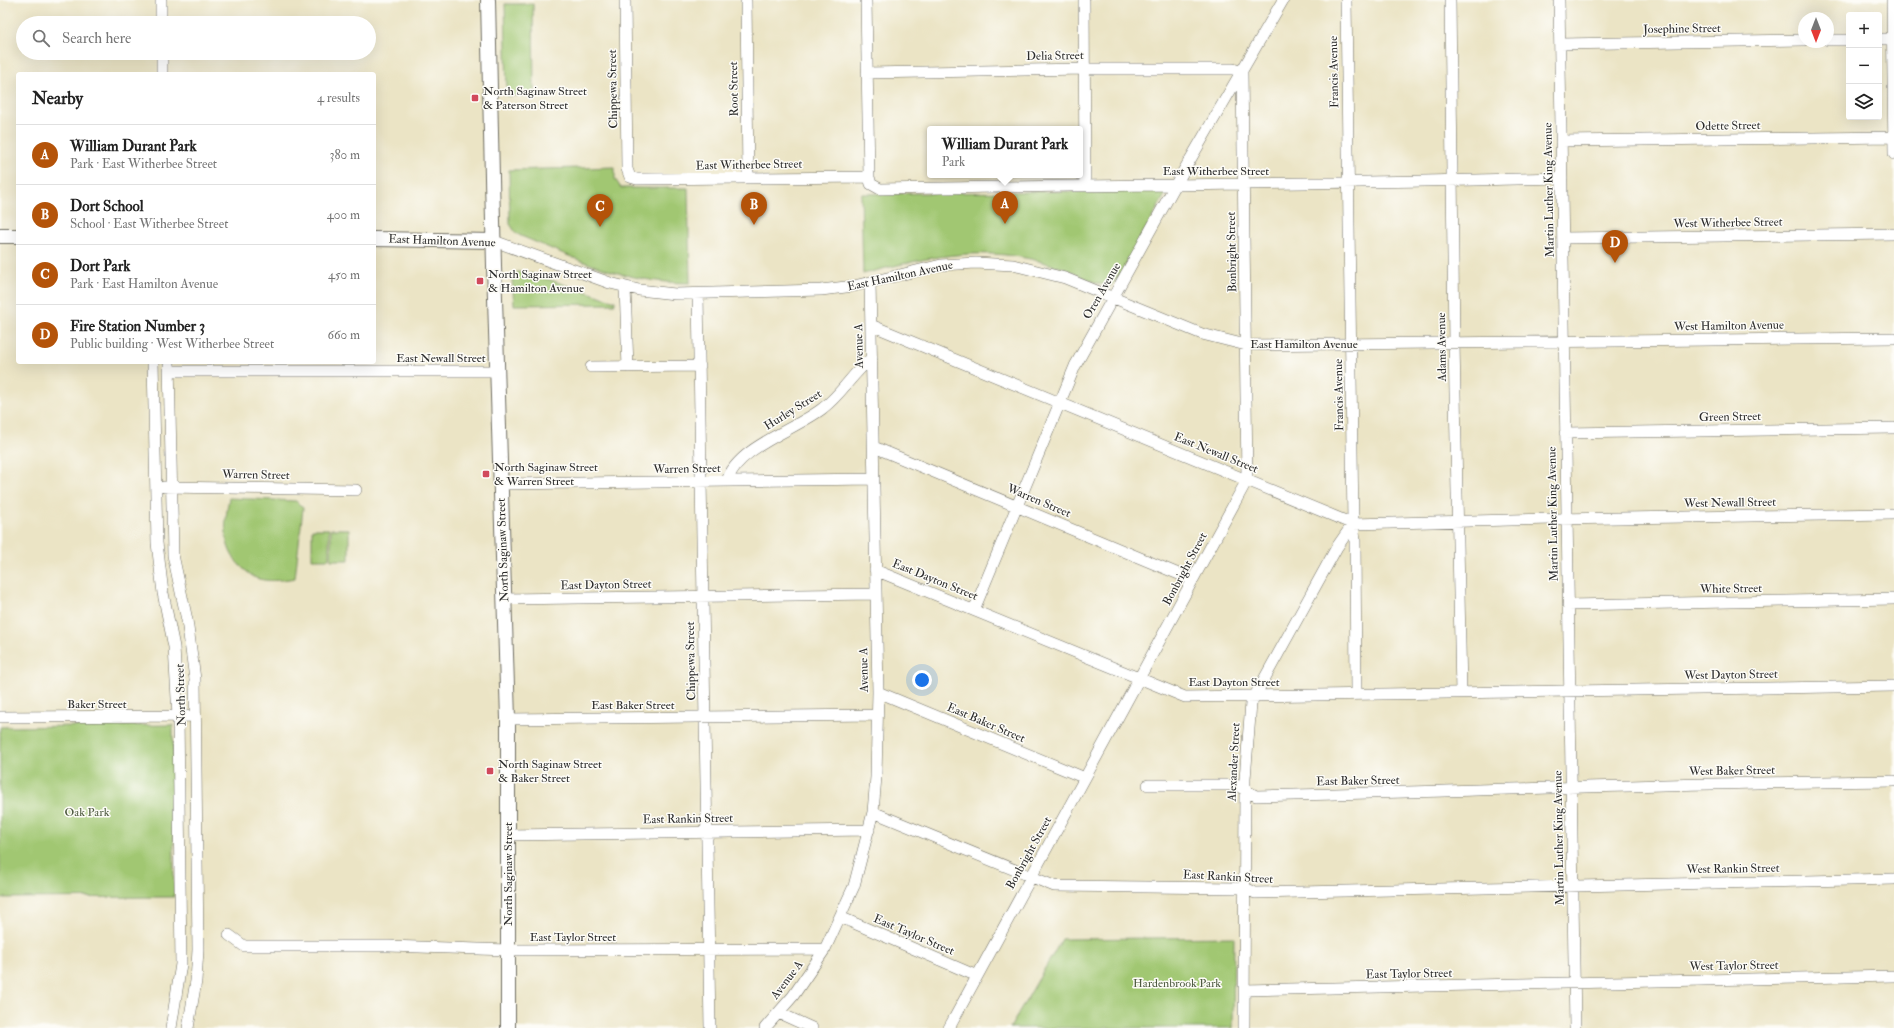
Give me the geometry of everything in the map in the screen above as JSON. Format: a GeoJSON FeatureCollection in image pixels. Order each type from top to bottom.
{"type":"FeatureCollection","features":[{"type":"Feature","properties":{"kind":"main road","name":"North Saginaw Street"},"geometry":{"type":"LineString","coordinates":[[488,0],[508,719],[508,1028]]}},
{"type":"Feature","properties":{"kind":"main road"},"geometry":{"type":"LineString","coordinates":[[0,236],[16,236]]}},
{"type":"Feature","properties":{"kind":"main road","name":"East Hamilton Avenue"},"geometry":{"type":"LineString","coordinates":[[376,239],[494,241]]}},
{"type":"Feature","properties":{"kind":"street"},"geometry":{"type":"LineString","coordinates":[[161,0],[162,16]]}},
{"type":"Feature","properties":{"kind":"street","name":"Chippewa Street"},"geometry":{"type":"LineString","coordinates":[[625,0],[628,169],[630,177]]}},
{"type":"Feature","properties":{"kind":"street","name":"Root Street"},"geometry":{"type":"LineString","coordinates":[[746,0],[748,178]]}},
{"type":"Feature","properties":{"kind":"street"},"geometry":{"type":"LineString","coordinates":[[866,0],[870,180]]}},
{"type":"Feature","properties":{"kind":"street"},"geometry":{"type":"LineString","coordinates":[[1084,0],[1086,186]]}},
{"type":"Feature","properties":{"kind":"street","name":"Oren Avenue"},"geometry":{"type":"LineString","coordinates":[[974,610],[1075,366],[1176,184],[1283,0]]}},
{"type":"Feature","properties":{"kind":"street","name":"Francis Avenue"},"geometry":{"type":"LineString","coordinates":[[1346,0],[1353,524],[1355,540],[1356,694]]}},
{"type":"Feature","properties":{"kind":"street","name":"Adams Avenue"},"geometry":{"type":"LineString","coordinates":[[1450,0],[1454,343],[1461,693]]}},
{"type":"Feature","properties":{"kind":"street","name":"Martin Luther King Avenue"},"geometry":{"type":"LineString","coordinates":[[1559,0],[1575,1028]]}},
{"type":"Feature","properties":{"kind":"street"},"geometry":{"type":"LineString","coordinates":[[1892,0],[1894,154]]}},
{"type":"Feature","properties":{"kind":"street"},"geometry":{"type":"LineString","coordinates":[[1882,39],[1893,39]]}},
{"type":"Feature","properties":{"kind":"street","name":"Josephine Street"},"geometry":{"type":"LineString","coordinates":[[1560,44],[1798,40]]}},
{"type":"Feature","properties":{"kind":"street"},"geometry":{"type":"LineString","coordinates":[[1834,40],[1846,40]]}},
{"type":"Feature","properties":{"kind":"street"},"geometry":{"type":"LineString","coordinates":[[162,60],[162,72]]}},
{"type":"Feature","properties":{"kind":"street","name":"Delia Street"},"geometry":{"type":"LineString","coordinates":[[867,73],[1085,68],[1233,68],[1242,72]]}},
{"type":"Feature","properties":{"kind":"street","name":"Bonbright Street"},"geometry":{"type":"LineString","coordinates":[[948,1028],[1248,480],[1242,72]]}},
{"type":"Feature","properties":{"kind":"street","name":"Odette Street"},"geometry":{"type":"LineString","coordinates":[[1561,141],[1894,136]]}},
{"type":"Feature","properties":{"kind":"street","name":"East Witherbee Street"},"geometry":{"type":"LineString","coordinates":[[630,177],[637,180],[748,178],[870,180],[880,189],[1176,184],[1453,182],[1562,178]]}},
{"type":"Feature","properties":{"kind":"street","name":"West Witherbee Street"},"geometry":{"type":"LineString","coordinates":[[1563,238],[1894,234]]}},
{"type":"Feature","properties":{"kind":"street","name":"East Hamilton Avenue"},"geometry":{"type":"LineString","coordinates":[[494,241],[591,277],[625,287],[656,293],[698,294],[821,290],[870,282],[941,265],[976,262],[996,263],[1047,273],[1084,285],[1202,334],[1246,345],[1351,345],[1564,341]]}},
{"type":"Feature","properties":{"kind":"street","name":"Avenue A"},"geometry":{"type":"LineString","coordinates":[[765,1028],[793,996],[825,949],[854,886],[873,812],[876,777],[878,692],[870,282]]}},
{"type":"Feature","properties":{"kind":"street"},"geometry":{"type":"LineString","coordinates":[[625,287],[628,367]]}},
{"type":"Feature","properties":{"kind":"street","name":"Chippewa Street"},"geometry":{"type":"LineString","coordinates":[[698,294],[710,1028]]}},
{"type":"Feature","properties":{"kind":"street","name":"East Newall Street"},"geometry":{"type":"LineString","coordinates":[[871,325],[1353,524],[1567,518]]}},
{"type":"Feature","properties":{"kind":"street","name":"West Hamilton Avenue"},"geometry":{"type":"LineString","coordinates":[[1564,341],[1894,338]]}},
{"type":"Feature","properties":{"kind":"street","name":"Hurley Street"},"geometry":{"type":"LineString","coordinates":[[728,481],[730,471],[750,453],[778,434],[822,409],[842,392],[864,363],[872,358]]}},
{"type":"Feature","properties":{"kind":"street","name":"North Street"},"geometry":{"type":"LineString","coordinates":[[153,364],[157,542],[163,593],[174,647],[178,716],[182,908],[181,964],[171,1028]]}},
{"type":"Feature","properties":{"kind":"street","name":"East Newall Street"},"geometry":{"type":"LineString","coordinates":[[169,366],[498,371]]}},
{"type":"Feature","properties":{"kind":"street","name":"North Street"},"geometry":{"type":"LineString","coordinates":[[169,366],[173,555],[192,651],[195,679],[198,950],[196,981],[188,1028]]}},
{"type":"Feature","properties":{"kind":"street"},"geometry":{"type":"LineString","coordinates":[[591,367],[700,366]]}},
{"type":"Feature","properties":{"kind":"street","name":"Green Street"},"geometry":{"type":"LineString","coordinates":[[1565,433],[1894,428]]}},
{"type":"Feature","properties":{"kind":"street","name":"Warren Street"},"geometry":{"type":"LineString","coordinates":[[874,447],[1193,580]]}},
{"type":"Feature","properties":{"kind":"street","name":"Warren Street"},"geometry":{"type":"LineString","coordinates":[[501,484],[874,479]]}},
{"type":"Feature","properties":{"kind":"street","name":"Warren Street"},"geometry":{"type":"LineString","coordinates":[[155,486],[356,490]]}},
{"type":"Feature","properties":{"kind":"street","name":"West Newall Street"},"geometry":{"type":"LineString","coordinates":[[1567,518],[1894,514]]}},
{"type":"Feature","properties":{"kind":"street","name":"Alexander Street"},"geometry":{"type":"LineString","coordinates":[[1244,1028],[1246,888],[1245,779],[1251,703],[1337,547],[1353,524]]}},
{"type":"Feature","properties":{"kind":"street","name":"East Dayton Street"},"geometry":{"type":"LineString","coordinates":[[875,570],[1185,697],[1569,690]]}},
{"type":"Feature","properties":{"kind":"street","name":"East Dayton Street"},"geometry":{"type":"LineString","coordinates":[[505,599],[876,594]]}},
{"type":"Feature","properties":{"kind":"street","name":"White Street"},"geometry":{"type":"LineString","coordinates":[[1568,605],[1894,599]]}},
{"type":"Feature","properties":{"kind":"street","name":"West Dayton Street"},"geometry":{"type":"LineString","coordinates":[[1569,690],[1894,686]]}},
{"type":"Feature","properties":{"kind":"street","name":"East Baker Street"},"geometry":{"type":"LineString","coordinates":[[878,692],[1085,778]]}},
{"type":"Feature","properties":{"kind":"street","name":"East Baker Street"},"geometry":{"type":"LineString","coordinates":[[508,719],[878,715]]}},
{"type":"Feature","properties":{"kind":"street","name":"Baker Street"},"geometry":{"type":"LineString","coordinates":[[0,716],[86,718],[195,716]]}},
{"type":"Feature","properties":{"kind":"street","name":"West Baker Street"},"geometry":{"type":"LineString","coordinates":[[1571,788],[1894,782]]}},
{"type":"Feature","properties":{"kind":"street","name":"East Baker Street"},"geometry":{"type":"LineString","coordinates":[[1148,785],[1236,785],[1256,796],[1571,788]]}},
{"type":"Feature","properties":{"kind":"street","name":"East Rankin Street"},"geometry":{"type":"LineString","coordinates":[[873,812],[1054,886],[1246,888],[1256,893],[1573,885]]}},
{"type":"Feature","properties":{"kind":"street","name":"East Rankin Street"},"geometry":{"type":"LineString","coordinates":[[508,835],[706,831],[869,830]]}},
{"type":"Feature","properties":{"kind":"street","name":"West Rankin Street"},"geometry":{"type":"LineString","coordinates":[[1573,885],[1894,879]]}},
{"type":"Feature","properties":{"kind":"street"},"geometry":{"type":"LineString","coordinates":[[182,908],[198,908]]}},
{"type":"Feature","properties":{"kind":"street","name":"East Taylor Street"},"geometry":{"type":"LineString","coordinates":[[840,917],[977,976]]}},
{"type":"Feature","properties":{"kind":"street","name":"East Taylor Street"},"geometry":{"type":"LineString","coordinates":[[229,935],[244,946],[389,946],[508,950],[825,949]]}},
{"type":"Feature","properties":{"kind":"street","name":"West Taylor Street"},"geometry":{"type":"LineString","coordinates":[[1575,982],[1894,976]]}},
{"type":"Feature","properties":{"kind":"street","name":"East Taylor Street"},"geometry":{"type":"LineString","coordinates":[[1245,990],[1561,984],[1575,982]]}},
{"type":"Feature","properties":{"kind":"street"},"geometry":{"type":"LineString","coordinates":[[779,1013],[812,1028]]}},
{"type":"Feature","properties":{"kind":"green space"},"geometry":{"type":"Polygon","coordinates":[[[505,4],[533,4],[534,95],[507,96],[505,4]]]}},
{"type":"Feature","properties":{"kind":"green space"},"geometry":{"type":"Polygon","coordinates":[[[615,167],[615,179],[621,188],[688,188],[690,283],[644,279],[603,268],[521,236],[516,233],[510,224],[509,170],[615,167]]]}},
{"type":"Feature","properties":{"kind":"green space"},"geometry":{"type":"Polygon","coordinates":[[[1165,190],[1166,193],[1120,275],[1111,286],[1100,284],[1066,269],[1039,261],[1016,256],[994,254],[972,254],[929,259],[863,274],[861,194],[1165,190]]]}},
{"type":"Feature","properties":{"kind":"green space"},"geometry":{"type":"Polygon","coordinates":[[[517,272],[529,273],[615,301],[615,304],[514,305],[512,279],[517,272]]]}},
{"type":"Feature","properties":{"kind":"green space"},"geometry":{"type":"Polygon","coordinates":[[[229,498],[296,501],[303,508],[295,578],[272,581],[255,578],[238,563],[232,555],[226,538],[226,518],[229,498]]]}},
{"type":"Feature","properties":{"kind":"green space"},"geometry":{"type":"Polygon","coordinates":[[[312,529],[329,529],[329,559],[312,559],[312,529]]]}},
{"type":"Feature","properties":{"kind":"green space"},"geometry":{"type":"Polygon","coordinates":[[[331,529],[349,529],[349,560],[331,560],[331,529]]]}},
{"type":"Feature","properties":{"kind":"green space","name":"Oak Park"},"geometry":{"type":"Polygon","coordinates":[[[173,725],[174,897],[0,898],[0,727],[173,725]]]}},
{"type":"Feature","properties":{"kind":"green space","name":"Hardenbrook Park"},"geometry":{"type":"Polygon","coordinates":[[[1234,937],[1233,1028],[1010,1028],[1062,939],[1234,937]]]}},
{"type":"Feature","properties":{"kind":"place","name":"North Saginaw Street & Paterson Street"},"geometry":{"type":"Point","coordinates":[475,98]}},
{"type":"Feature","properties":{"kind":"place","name":"William Durant Park"},"geometry":{"type":"Point","coordinates":[1005,224]}},
{"type":"Feature","properties":{"kind":"place","name":"Dort School"},"geometry":{"type":"Point","coordinates":[754,225]}},
{"type":"Feature","properties":{"kind":"place","name":"Dort Park"},"geometry":{"type":"Point","coordinates":[600,227]}},
{"type":"Feature","properties":{"kind":"place","name":"Fire Station Number 3"},"geometry":{"type":"Point","coordinates":[1615,263]}},
{"type":"Feature","properties":{"kind":"place","name":"North Saginaw Street & Hamilton Avenue"},"geometry":{"type":"Point","coordinates":[480,281]}},
{"type":"Feature","properties":{"kind":"place","name":"North Saginaw Street & Warren Street"},"geometry":{"type":"Point","coordinates":[486,474]}},
{"type":"Feature","properties":{"kind":"place","name":"North Saginaw Street & Baker Street"},"geometry":{"type":"Point","coordinates":[490,771]}}]}
